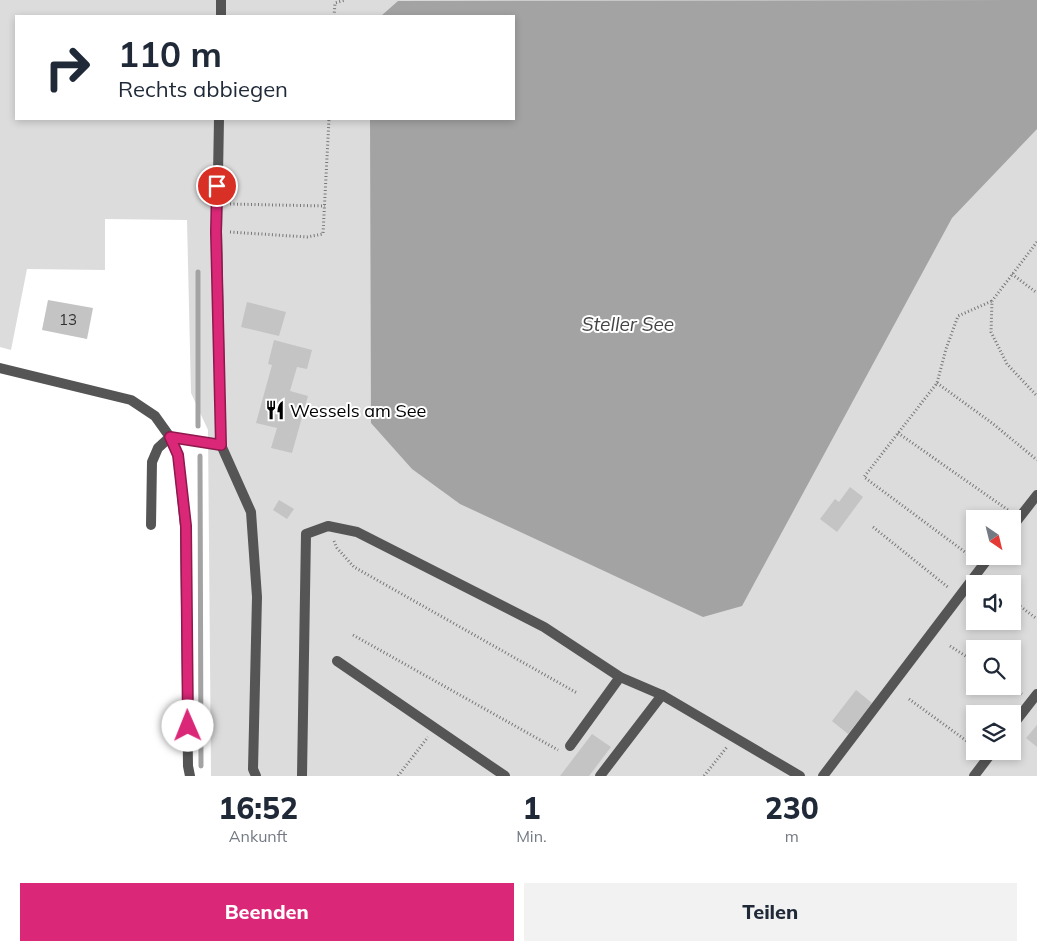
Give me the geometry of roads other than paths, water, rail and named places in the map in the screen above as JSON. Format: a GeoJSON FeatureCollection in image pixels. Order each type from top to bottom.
{"type":"FeatureCollection","features":[{"type":"Feature","properties":{"kind":"street"},"geometry":{"type":"LineString","coordinates":[[221,0],[221,15]]}},
{"type":"Feature","properties":{"kind":"street"},"geometry":{"type":"LineString","coordinates":[[219,120],[216,232],[221,445],[251,512],[257,597],[253,770],[256,776]]}},
{"type":"Feature","properties":{"kind":"street"},"geometry":{"type":"LineString","coordinates":[[0,368],[131,400],[155,416],[170,437],[178,455],[186,526],[188,756],[190,776]]}},
{"type":"Feature","properties":{"kind":"street"},"geometry":{"type":"LineString","coordinates":[[170,437],[221,445]]}},
{"type":"Feature","properties":{"kind":"street"},"geometry":{"type":"LineString","coordinates":[[151,525],[152,462],[158,448],[170,437]]}},
{"type":"Feature","properties":{"kind":"street"},"geometry":{"type":"LineString","coordinates":[[1021,515],[1037,495]]}},
{"type":"Feature","properties":{"kind":"street"},"geometry":{"type":"LineString","coordinates":[[302,776],[306,534],[328,526],[357,532],[544,627],[620,677],[662,695],[800,776]]}},
{"type":"Feature","properties":{"kind":"street"},"geometry":{"type":"LineString","coordinates":[[823,776],[983,565]]}},
{"type":"Feature","properties":{"kind":"street"},"geometry":{"type":"LineString","coordinates":[[337,661],[505,776]]}},
{"type":"Feature","properties":{"kind":"street"},"geometry":{"type":"LineString","coordinates":[[570,746],[620,677]]}},
{"type":"Feature","properties":{"kind":"street"},"geometry":{"type":"LineString","coordinates":[[1021,714],[1037,694]]}},
{"type":"Feature","properties":{"kind":"street"},"geometry":{"type":"LineString","coordinates":[[600,776],[662,695]]}},
{"type":"Feature","properties":{"kind":"street"},"geometry":{"type":"LineString","coordinates":[[974,776],[986,760]]}},
{"type":"Feature","properties":{"kind":"water","name":"Steller See"},"geometry":{"type":"Polygon","coordinates":[[[1037,0],[1037,129],[952,218],[742,606],[703,617],[460,504],[412,469],[371,423],[370,120],[515,120],[515,15],[382,15],[398,1],[1037,0]]]}},
{"type":"Feature","properties":{"kind":"waterway"},"geometry":{"type":"LineString","coordinates":[[198,272],[198,426]]}},
{"type":"Feature","properties":{"kind":"waterway"},"geometry":{"type":"LineString","coordinates":[[200,456],[201,766]]}},
{"type":"Feature","properties":{"kind":"place","name":"Wessels am See"},"geometry":{"type":"Point","coordinates":[275,410]}}]}
